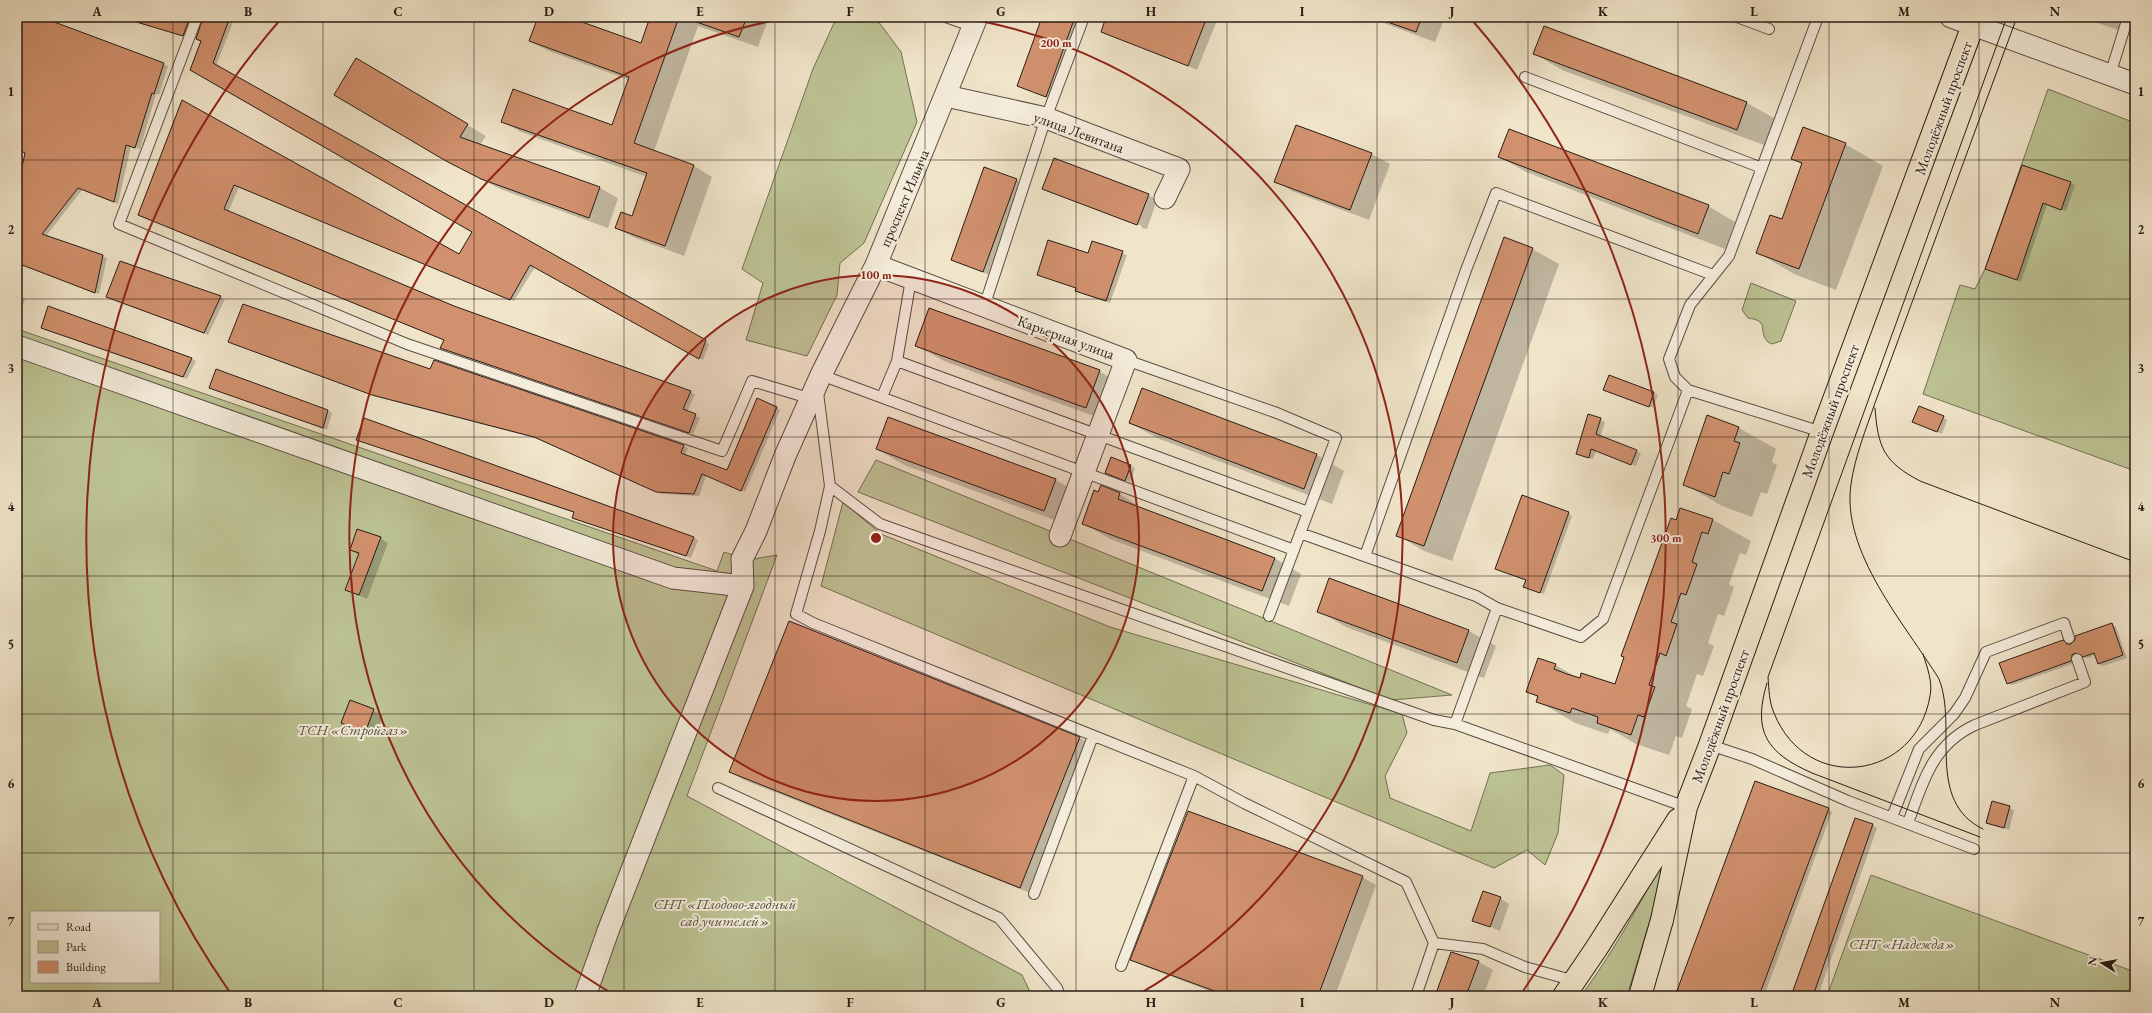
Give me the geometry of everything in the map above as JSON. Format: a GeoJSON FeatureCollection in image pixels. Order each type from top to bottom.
{"type":"FeatureCollection","features":[{"type":"Feature","properties":{"kind":"main road","name":"Молодёжный проспект"},"geometry":{"type":"LineString","coordinates":[[1640,996],[1662,920],[1686,807],[1710,745],[1822,432],[1975,21]]}},
{"type":"Feature","properties":{"kind":"main road","name":"Молодёжный проспект"},"geometry":{"type":"LineString","coordinates":[[1570,988],[1686,807]]}},
{"type":"Feature","properties":{"kind":"street"},"geometry":{"type":"LineString","coordinates":[[1951,17],[1975,21],[2135,84]]}},
{"type":"Feature","properties":{"kind":"street","name":"проспект Ильича"},"geometry":{"type":"LineString","coordinates":[[743,586],[742,559],[756,531],[785,456],[876,265],[975,22]]}},
{"type":"Feature","properties":{"kind":"street","name":"улица Левитана"},"geometry":{"type":"LineString","coordinates":[[946,96],[1046,118],[1179,169],[1165,198]]}},
{"type":"Feature","properties":{"kind":"street","name":"Карьерная улица"},"geometry":{"type":"LineString","coordinates":[[876,265],[1126,360],[1060,536]]}},
{"type":"Feature","properties":{"kind":"street"},"geometry":{"type":"LineString","coordinates":[[17,346],[673,578],[743,586],[608,931],[585,996]]}},
{"type":"Feature","properties":{"kind":"lane"},"geometry":{"type":"LineString","coordinates":[[197,17],[119,224],[407,344],[722,451],[752,381],[817,387],[882,397],[1294,550]]}},
{"type":"Feature","properties":{"kind":"lane"},"geometry":{"type":"LineString","coordinates":[[946,17],[975,22]]}},
{"type":"Feature","properties":{"kind":"lane"},"geometry":{"type":"LineString","coordinates":[[984,307],[1046,118],[1084,17]]}},
{"type":"Feature","properties":{"kind":"lane"},"geometry":{"type":"LineString","coordinates":[[1737,17],[1769,29]]}},
{"type":"Feature","properties":{"kind":"lane"},"geometry":{"type":"LineString","coordinates":[[1818,17],[1729,256],[1690,305],[1669,359],[1675,377],[1688,390],[1822,432]]}},
{"type":"Feature","properties":{"kind":"lane"},"geometry":{"type":"LineString","coordinates":[[2110,75],[2128,17]]}},
{"type":"Feature","properties":{"kind":"lane"},"geometry":{"type":"LineString","coordinates":[[1525,77],[1762,168]]}},
{"type":"Feature","properties":{"kind":"lane"},"geometry":{"type":"LineString","coordinates":[[1365,556],[1466,270],[1496,193],[1713,275]]}},
{"type":"Feature","properties":{"kind":"lane"},"geometry":{"type":"LineString","coordinates":[[882,397],[897,361],[911,279]]}},
{"type":"Feature","properties":{"kind":"lane"},"geometry":{"type":"LineString","coordinates":[[1126,360],[1277,413],[1336,438],[1269,616]]}},
{"type":"Feature","properties":{"kind":"lane"},"geometry":{"type":"LineString","coordinates":[[897,361],[1098,433],[1308,512]]}},
{"type":"Feature","properties":{"kind":"lane"},"geometry":{"type":"LineString","coordinates":[[817,387],[830,486],[820,531],[796,614],[1194,776],[1244,803],[1406,882],[1434,943],[1416,996]]}},
{"type":"Feature","properties":{"kind":"lane"},"geometry":{"type":"LineString","coordinates":[[1300,533],[1476,596],[1498,608],[1580,637],[1603,619],[1688,390]]}},
{"type":"Feature","properties":{"kind":"lane"},"geometry":{"type":"LineString","coordinates":[[830,486],[880,524],[1426,717],[1455,724],[1686,807]]}},
{"type":"Feature","properties":{"kind":"lane"},"geometry":{"type":"LineString","coordinates":[[1455,724],[1498,608]]}},
{"type":"Feature","properties":{"kind":"lane"},"geometry":{"type":"LineString","coordinates":[[1892,817],[1919,749],[1958,708],[1965,698],[1986,652],[2064,623],[2069,638]]}},
{"type":"Feature","properties":{"kind":"lane"},"geometry":{"type":"LineString","coordinates":[[1908,823],[1927,772],[1933,760],[1946,743],[1960,732],[1975,725],[2085,682],[2077,659]]}},
{"type":"Feature","properties":{"kind":"lane"},"geometry":{"type":"LineString","coordinates":[[1034,894],[1093,736]]}},
{"type":"Feature","properties":{"kind":"lane"},"geometry":{"type":"LineString","coordinates":[[1710,745],[1752,759],[1848,801],[1974,849]]}},
{"type":"Feature","properties":{"kind":"lane"},"geometry":{"type":"LineString","coordinates":[[1121,966],[1194,776]]}},
{"type":"Feature","properties":{"kind":"lane"},"geometry":{"type":"LineString","coordinates":[[718,788],[998,918],[1056,988],[1060,996]]}},
{"type":"Feature","properties":{"kind":"lane"},"geometry":{"type":"LineString","coordinates":[[1434,943],[1483,948],[1570,988]]}},
{"type":"Feature","properties":{"kind":"green space"},"geometry":{"type":"Polygon","coordinates":[[[846,17],[875,17],[901,52],[917,122],[864,243],[840,263],[837,295],[807,356],[746,340],[763,283],[742,269],[813,69],[834,23],[846,17]]]}},
{"type":"Feature","properties":{"kind":"green space"},"geometry":{"type":"Polygon","coordinates":[[[2048,89],[2135,123],[2135,471],[1923,394],[1960,285],[1975,289],[1985,269],[2048,89]]]}},
{"type":"Feature","properties":{"kind":"green space"},"geometry":{"type":"Polygon","coordinates":[[[1751,283],[1796,301],[1781,341],[1772,344],[1768,342],[1763,334],[1762,324],[1755,319],[1748,318],[1742,310],[1751,283]]]}},
{"type":"Feature","properties":{"kind":"green space","name":"ТСН «Стройгаз»"},"geometry":{"type":"Polygon","coordinates":[[[17,329],[717,571],[724,552],[747,560],[777,555],[687,796],[1022,975],[1032,996],[17,996],[17,329]]]}},
{"type":"Feature","properties":{"kind":"green space"},"geometry":{"type":"Polygon","coordinates":[[[876,460],[1452,695],[1391,700],[858,492],[876,460]]]}},
{"type":"Feature","properties":{"kind":"green space"},"geometry":{"type":"Polygon","coordinates":[[[843,502],[881,534],[1110,627],[1402,714],[1407,733],[1385,776],[1390,798],[1471,831],[1490,773],[1550,765],[1564,775],[1558,833],[1545,865],[1527,850],[1494,868],[821,586],[843,502]]]}},
{"type":"Feature","properties":{"kind":"green space"},"geometry":{"type":"Polygon","coordinates":[[[1674,841],[1627,996],[1581,996],[1619,939],[1674,841]]]}},
{"type":"Feature","properties":{"kind":"green space","name":"СНТ «Надежда»"},"geometry":{"type":"Polygon","coordinates":[[[1871,875],[2135,972],[2135,996],[1827,996],[1871,875]]]}},
{"type":"Feature","properties":{"kind":"building"},"geometry":{"type":"Polygon","coordinates":[[[17,17],[41,17],[164,63],[154,94],[152,93],[135,148],[126,145],[114,202],[78,188],[42,234],[103,255],[95,293],[17,263],[17,190],[25,153],[17,149],[17,17]]]}},
{"type":"Feature","properties":{"kind":"building"},"geometry":{"type":"Polygon","coordinates":[[[133,17],[190,17],[183,36],[133,21],[133,17]]]}},
{"type":"Feature","properties":{"kind":"building"},"geometry":{"type":"Polygon","coordinates":[[[203,17],[230,17],[213,63],[706,340],[699,359],[530,265],[510,300],[234,185],[224,209],[454,306],[691,391],[683,409],[696,414],[689,433],[440,348],[444,340],[138,215],[182,100],[459,254],[472,232],[190,70],[201,41],[196,39],[203,17]]]}},
{"type":"Feature","properties":{"kind":"building"},"geometry":{"type":"Polygon","coordinates":[[[538,17],[568,17],[641,43],[650,17],[679,17],[634,143],[694,165],[665,246],[615,228],[621,212],[632,216],[647,173],[501,122],[513,89],[612,125],[629,77],[529,41],[538,17]]]}},
{"type":"Feature","properties":{"kind":"building"},"geometry":{"type":"Polygon","coordinates":[[[688,17],[747,17],[739,37],[688,19],[688,17]]]}},
{"type":"Feature","properties":{"kind":"building"},"geometry":{"type":"Polygon","coordinates":[[[1042,17],[1075,17],[1046,97],[1017,86],[1042,17]]]}},
{"type":"Feature","properties":{"kind":"building"},"geometry":{"type":"Polygon","coordinates":[[[1106,17],[1154,17],[1167,22],[1170,17],[1207,17],[1188,66],[1101,32],[1106,17]]]}},
{"type":"Feature","properties":{"kind":"building"},"geometry":{"type":"Polygon","coordinates":[[[1380,17],[1422,17],[1416,32],[1379,19],[1380,17]]]}},
{"type":"Feature","properties":{"kind":"building"},"geometry":{"type":"Polygon","coordinates":[[[1544,26],[1747,102],[1737,130],[1533,54],[1544,26]]]}},
{"type":"Feature","properties":{"kind":"building"},"geometry":{"type":"Polygon","coordinates":[[[356,58],[468,124],[460,137],[600,187],[589,218],[481,179],[446,161],[334,95],[356,58]]]}},
{"type":"Feature","properties":{"kind":"building"},"geometry":{"type":"Polygon","coordinates":[[[1296,125],[1372,153],[1350,210],[1274,182],[1296,125]]]}},
{"type":"Feature","properties":{"kind":"building"},"geometry":{"type":"Polygon","coordinates":[[[1803,127],[1846,143],[1799,269],[1756,253],[1770,215],[1782,219],[1802,163],[1791,159],[1803,127]]]}},
{"type":"Feature","properties":{"kind":"building"},"geometry":{"type":"Polygon","coordinates":[[[1509,129],[1709,205],[1698,234],[1498,157],[1509,129]]]}},
{"type":"Feature","properties":{"kind":"building"},"geometry":{"type":"Polygon","coordinates":[[[1054,158],[1149,194],[1137,225],[1042,189],[1054,158]]]}},
{"type":"Feature","properties":{"kind":"building"},"geometry":{"type":"Polygon","coordinates":[[[2022,165],[2071,182],[2061,210],[2043,203],[2017,280],[1985,269],[2022,165]]]}},
{"type":"Feature","properties":{"kind":"building"},"geometry":{"type":"Polygon","coordinates":[[[984,167],[1017,179],[983,272],[951,260],[984,167]]]}},
{"type":"Feature","properties":{"kind":"building"},"geometry":{"type":"Polygon","coordinates":[[[1504,237],[1533,248],[1424,546],[1396,536],[1504,237]]]}},
{"type":"Feature","properties":{"kind":"building"},"geometry":{"type":"Polygon","coordinates":[[[1048,240],[1088,253],[1092,241],[1123,251],[1106,301],[1075,291],[1076,288],[1037,275],[1048,240]]]}},
{"type":"Feature","properties":{"kind":"building"},"geometry":{"type":"Polygon","coordinates":[[[120,261],[221,296],[204,333],[106,297],[120,261]]]}},
{"type":"Feature","properties":{"kind":"building"},"geometry":{"type":"Polygon","coordinates":[[[243,304],[430,369],[434,360],[684,445],[681,453],[727,470],[757,398],[777,407],[741,491],[702,474],[694,494],[656,492],[534,437],[372,395],[228,342],[243,304]]]}},
{"type":"Feature","properties":{"kind":"building"},"geometry":{"type":"Polygon","coordinates":[[[48,306],[192,358],[183,377],[41,328],[48,306]]]}},
{"type":"Feature","properties":{"kind":"building"},"geometry":{"type":"Polygon","coordinates":[[[929,308],[1100,370],[1086,408],[915,346],[929,308]]]}},
{"type":"Feature","properties":{"kind":"building"},"geometry":{"type":"Polygon","coordinates":[[[216,369],[328,410],[323,428],[209,388],[216,369]]]}},
{"type":"Feature","properties":{"kind":"building"},"geometry":{"type":"Polygon","coordinates":[[[1609,375],[1654,392],[1649,407],[1603,390],[1609,375]]]}},
{"type":"Feature","properties":{"kind":"building"},"geometry":{"type":"Polygon","coordinates":[[[1142,388],[1317,454],[1304,489],[1129,423],[1142,388]]]}},
{"type":"Feature","properties":{"kind":"building"},"geometry":{"type":"Polygon","coordinates":[[[1919,406],[1944,416],[1937,432],[1912,422],[1919,406]]]}},
{"type":"Feature","properties":{"kind":"building"},"geometry":{"type":"Polygon","coordinates":[[[1588,414],[1601,418],[1596,434],[1637,450],[1631,465],[1591,449],[1589,458],[1576,454],[1588,414]]]}},
{"type":"Feature","properties":{"kind":"building"},"geometry":{"type":"Polygon","coordinates":[[[1707,415],[1739,427],[1734,441],[1740,443],[1729,474],[1723,472],[1715,497],[1683,485],[1707,415]]]}},
{"type":"Feature","properties":{"kind":"building"},"geometry":{"type":"Polygon","coordinates":[[[888,417],[1056,479],[1044,511],[876,449],[888,417]]]}},
{"type":"Feature","properties":{"kind":"building"},"geometry":{"type":"Polygon","coordinates":[[[364,418],[694,537],[686,556],[572,518],[574,512],[356,440],[364,418]]]}},
{"type":"Feature","properties":{"kind":"building"},"geometry":{"type":"Polygon","coordinates":[[[1111,457],[1131,465],[1125,481],[1105,473],[1111,457]]]}},
{"type":"Feature","properties":{"kind":"building"},"geometry":{"type":"Polygon","coordinates":[[[1101,485],[1120,493],[1118,499],[1275,558],[1262,591],[1082,524],[1094,490],[1098,492],[1101,485]]]}},
{"type":"Feature","properties":{"kind":"building"},"geometry":{"type":"Polygon","coordinates":[[[1522,495],[1569,512],[1540,593],[1523,587],[1526,580],[1495,569],[1522,495]]]}},
{"type":"Feature","properties":{"kind":"building"},"geometry":{"type":"Polygon","coordinates":[[[1680,508],[1713,519],[1708,534],[1702,532],[1692,562],[1697,564],[1686,595],[1681,593],[1671,622],[1677,624],[1666,656],[1660,653],[1649,685],[1655,687],[1644,717],[1638,715],[1631,735],[1597,723],[1598,717],[1572,708],[1570,713],[1536,702],[1538,696],[1526,692],[1538,658],[1556,664],[1554,669],[1567,674],[1580,678],[1581,673],[1615,684],[1624,657],[1621,656],[1671,518],[1676,520],[1680,508]]]}},
{"type":"Feature","properties":{"kind":"building"},"geometry":{"type":"Polygon","coordinates":[[[357,529],[381,537],[359,595],[345,590],[359,553],[350,550],[357,529]]]}},
{"type":"Feature","properties":{"kind":"building"},"geometry":{"type":"Polygon","coordinates":[[[1329,578],[1469,630],[1457,663],[1317,612],[1329,578]]]}},
{"type":"Feature","properties":{"kind":"building"},"geometry":{"type":"Polygon","coordinates":[[[789,621],[1080,737],[1020,888],[729,772],[789,621]]]}},
{"type":"Feature","properties":{"kind":"building"},"geometry":{"type":"Polygon","coordinates":[[[2112,623],[2123,655],[2098,664],[2094,653],[2083,657],[2075,653],[2072,655],[2071,661],[2007,684],[1999,663],[2063,640],[2067,644],[2071,644],[2075,640],[2075,636],[2112,623]]]}},
{"type":"Feature","properties":{"kind":"building"},"geometry":{"type":"Polygon","coordinates":[[[350,700],[374,709],[365,733],[341,723],[350,700]]]}},
{"type":"Feature","properties":{"kind":"building"},"geometry":{"type":"Polygon","coordinates":[[[1755,781],[1829,808],[1759,996],[1675,996],[1755,781]]]}},
{"type":"Feature","properties":{"kind":"building"},"geometry":{"type":"Polygon","coordinates":[[[1992,801],[2010,806],[2004,828],[1986,823],[1992,801]]]}},
{"type":"Feature","properties":{"kind":"building"},"geometry":{"type":"Polygon","coordinates":[[[1188,811],[1363,876],[1318,996],[1228,996],[1130,960],[1188,811]]]}},
{"type":"Feature","properties":{"kind":"building"},"geometry":{"type":"Polygon","coordinates":[[[1855,818],[1873,824],[1813,996],[1791,996],[1855,818]]]}},
{"type":"Feature","properties":{"kind":"building"},"geometry":{"type":"Polygon","coordinates":[[[1483,891],[1501,897],[1490,927],[1472,921],[1483,891]]]}},
{"type":"Feature","properties":{"kind":"building"},"geometry":{"type":"Polygon","coordinates":[[[1451,952],[1479,961],[1466,996],[1435,996],[1451,952]]]}},
{"type":"Feature","properties":{"kind":"tram line"},"geometry":{"type":"LineString","coordinates":[[1923,654],[1929,675],[1931,691],[1921,724],[1904,746],[1883,760],[1859,767],[1834,766],[1810,757],[1790,739],[1772,709],[1768,677],[2007,17]]}},
{"type":"Feature","properties":{"kind":"tram line"},"geometry":{"type":"LineString","coordinates":[[1983,829],[1965,816],[1954,800],[1946,762],[1946,719],[1944,698],[1939,679],[1878,586],[1865,561],[1856,535],[1851,510],[1851,484],[1858,453],[1875,403],[2017,17]]}},
{"type":"Feature","properties":{"kind":"tram line"},"geometry":{"type":"LineString","coordinates":[[1875,408],[1876,422],[1881,444],[1891,460],[1908,474],[1920,481],[2135,562]]}},
{"type":"Feature","properties":{"kind":"tram line"},"geometry":{"type":"LineString","coordinates":[[1767,683],[1761,715],[1763,728],[1767,739],[1774,749],[1784,757],[1812,773],[1980,837]]}},
{"type":"Feature","properties":{"kind":"park label","name":"СНТ «Плодово-ягодный сад учителей»"},"geometry":{"type":"Point","coordinates":[725,912]}}]}
